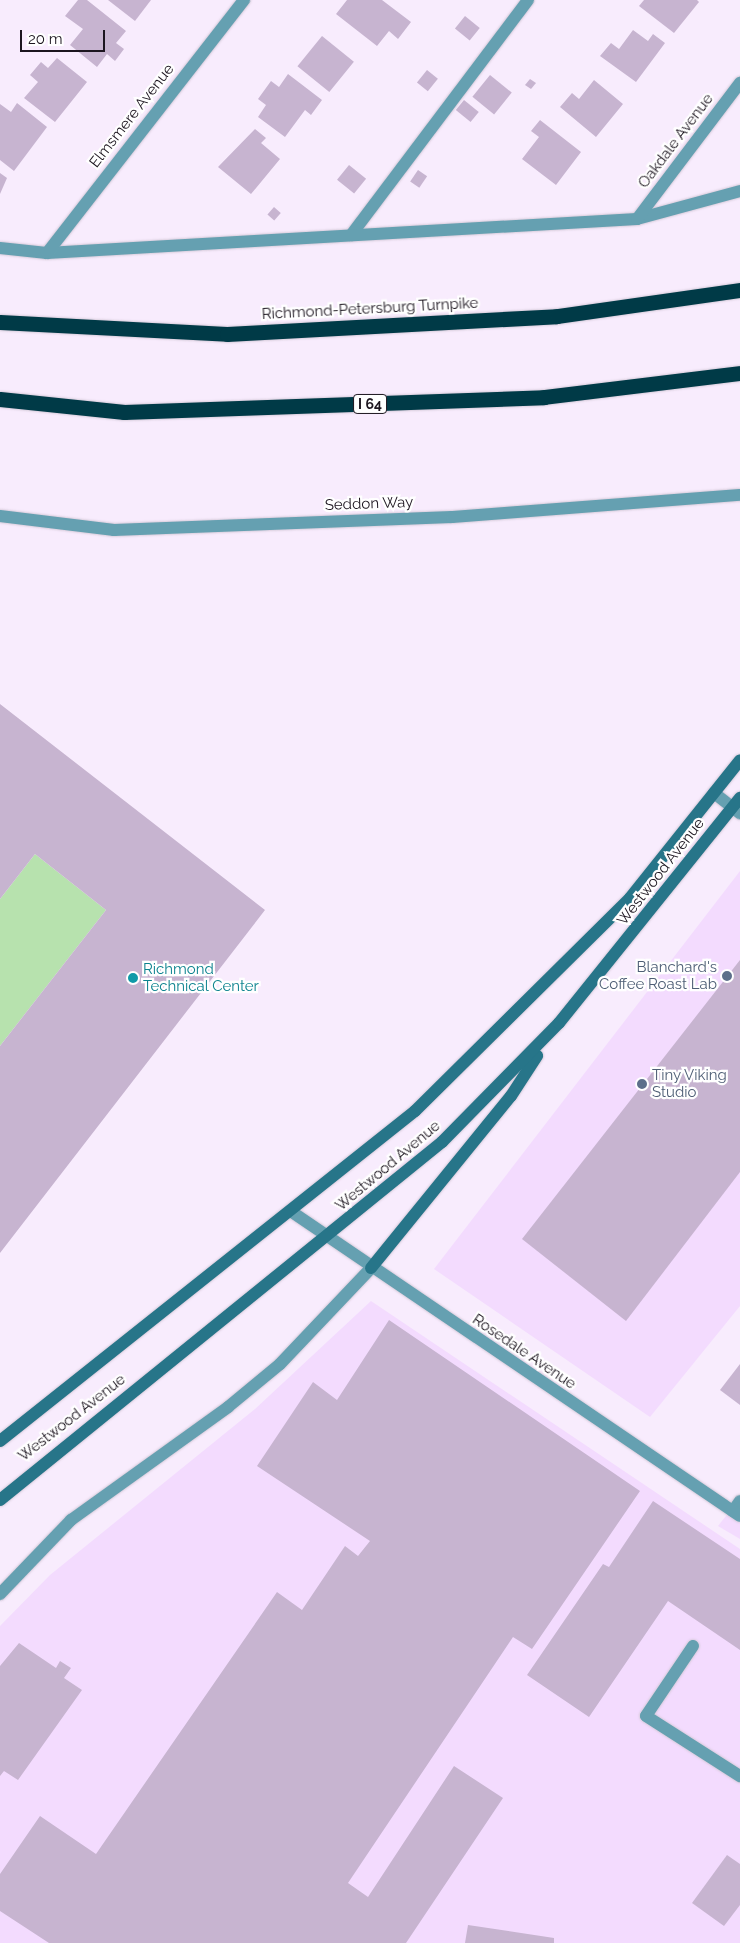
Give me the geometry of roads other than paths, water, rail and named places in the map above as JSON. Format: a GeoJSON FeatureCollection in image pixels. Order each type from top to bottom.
{"type":"FeatureCollection","features":[{"type":"Feature","properties":{"kind":"highway","name":"Richmond-Petersburg Turnpike"},"geometry":{"type":"LineString","coordinates":[[0,322],[236,333],[557,316],[740,290]]}},
{"type":"Feature","properties":{"kind":"highway","name":"I 64"},"geometry":{"type":"LineString","coordinates":[[0,399],[124,412],[544,397],[740,373]]}},
{"type":"Feature","properties":{"kind":"main road","name":"Westwood Avenue"},"geometry":{"type":"LineString","coordinates":[[0,1441],[292,1212],[415,1111],[502,1030],[630,898],[740,760]]}},
{"type":"Feature","properties":{"kind":"main road","name":"Westwood Avenue"},"geometry":{"type":"LineString","coordinates":[[0,1500],[328,1238],[442,1142],[559,1023],[738,806]]}},
{"type":"Feature","properties":{"kind":"main road"},"geometry":{"type":"LineString","coordinates":[[371,1268],[511,1096],[559,1023]]}},
{"type":"Feature","properties":{"kind":"street","name":"Elmsmere Avenue"},"geometry":{"type":"LineString","coordinates":[[47,253],[244,0]]}},
{"type":"Feature","properties":{"kind":"street"},"geometry":{"type":"LineString","coordinates":[[351,235],[528,0]]}},
{"type":"Feature","properties":{"kind":"street","name":"Oakdale Avenue"},"geometry":{"type":"LineString","coordinates":[[637,219],[740,83]]}},
{"type":"Feature","properties":{"kind":"street"},"geometry":{"type":"LineString","coordinates":[[0,248],[47,253],[637,219],[740,191]]}},
{"type":"Feature","properties":{"kind":"street","name":"Seddon Way"},"geometry":{"type":"LineString","coordinates":[[0,516],[114,530],[452,517],[740,495]]}},
{"type":"Feature","properties":{"kind":"street"},"geometry":{"type":"LineString","coordinates":[[714,793],[738,806]]}},
{"type":"Feature","properties":{"kind":"street","name":"Rosedale Avenue"},"geometry":{"type":"LineString","coordinates":[[292,1212],[371,1268],[738,1509]]}},
{"type":"Feature","properties":{"kind":"street"},"geometry":{"type":"LineString","coordinates":[[0,1594],[71,1520],[228,1407],[280,1364],[371,1268]]}},
{"type":"Feature","properties":{"kind":"street"},"geometry":{"type":"LineString","coordinates":[[693,1646],[646,1716],[740,1776]]}},
{"type":"Feature","properties":{"kind":"place","name":"Blanchard's Coffee Roast Lab"},"geometry":{"type":"Point","coordinates":[727,976]}},
{"type":"Feature","properties":{"kind":"place","name":"Richmond Technical Center"},"geometry":{"type":"Point","coordinates":[133,978]}},
{"type":"Feature","properties":{"kind":"place","name":"Tiny Viking Studio"},"geometry":{"type":"Point","coordinates":[642,1084]}}]}
